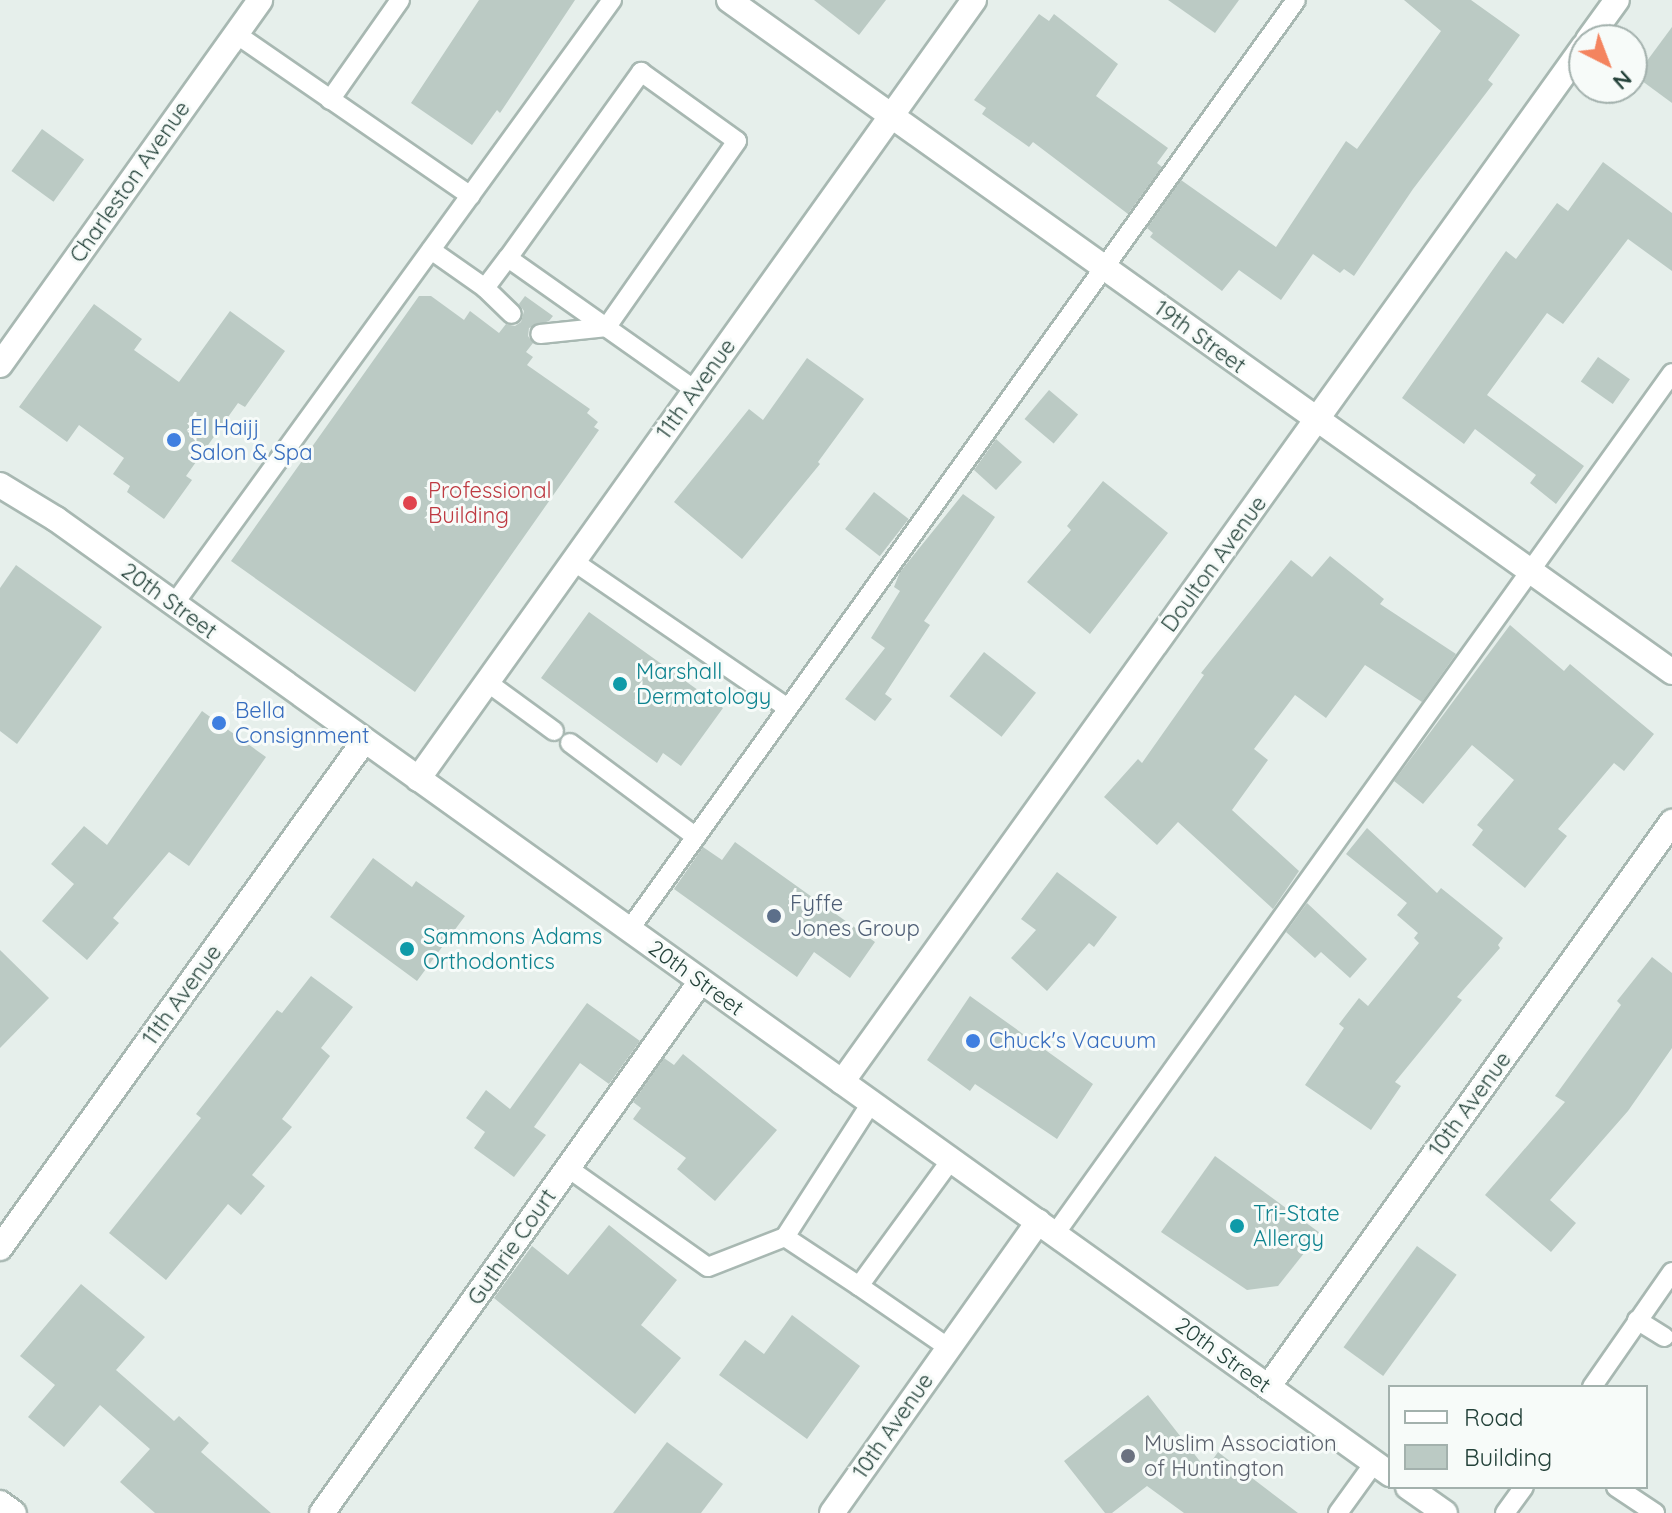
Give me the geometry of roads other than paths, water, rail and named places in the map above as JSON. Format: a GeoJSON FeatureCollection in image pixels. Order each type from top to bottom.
{"type":"FeatureCollection","features":[{"type":"Feature","properties":{"kind":"street","name":"Charleston Avenue"},"geometry":{"type":"LineString","coordinates":[[0,365],[260,0]]}},
{"type":"Feature","properties":{"kind":"street","name":"19th Street"},"geometry":{"type":"LineString","coordinates":[[729,0],[1672,672]]}},
{"type":"Feature","properties":{"kind":"street","name":"11th Avenue"},"geometry":{"type":"LineString","coordinates":[[418,779],[974,0]]}},
{"type":"Feature","properties":{"kind":"street"},"geometry":{"type":"LineString","coordinates":[[1600,24],[1617,0]]}},
{"type":"Feature","properties":{"kind":"street","name":"Doulton Avenue"},"geometry":{"type":"LineString","coordinates":[[842,1082],[1568,68]]}},
{"type":"Feature","properties":{"kind":"street","name":"20th Street"},"geometry":{"type":"LineString","coordinates":[[0,485],[56,519],[1382,1468]]}},
{"type":"Feature","properties":{"kind":"street","name":"11th Avenue"},"geometry":{"type":"LineString","coordinates":[[0,1248],[364,741]]}},
{"type":"Feature","properties":{"kind":"street","name":"10th Avenue"},"geometry":{"type":"LineString","coordinates":[[1268,1387],[1672,822]]}},
{"type":"Feature","properties":{"kind":"street","name":"Guthrie Court"},"geometry":{"type":"LineString","coordinates":[[322,1513],[701,981]]}},
{"type":"Feature","properties":{"kind":"street","name":"10th Avenue"},"geometry":{"type":"LineString","coordinates":[[832,1513],[949,1348],[1046,1228]]}},
{"type":"Feature","properties":{"kind":"street"},"geometry":{"type":"LineString","coordinates":[[1411,1489],[1445,1513]]}},
{"type":"Feature","properties":{"kind":"street"},"geometry":{"type":"LineString","coordinates":[[0,1503],[14,1513]]}},
{"type":"Feature","properties":{"kind":"lane"},"geometry":{"type":"LineString","coordinates":[[330,100],[400,0]]}},
{"type":"Feature","properties":{"kind":"lane"},"geometry":{"type":"LineString","coordinates":[[174,604],[612,0]]}},
{"type":"Feature","properties":{"kind":"lane"},"geometry":{"type":"LineString","coordinates":[[629,930],[1296,0]]}},
{"type":"Feature","properties":{"kind":"lane"},"geometry":{"type":"LineString","coordinates":[[236,34],[471,196]]}},
{"type":"Feature","properties":{"kind":"lane"},"geometry":{"type":"LineString","coordinates":[[485,288],[641,72],[737,141],[607,327],[540,334]]}},
{"type":"Feature","properties":{"kind":"lane"},"geometry":{"type":"LineString","coordinates":[[431,250],[485,288],[512,314]]}},
{"type":"Feature","properties":{"kind":"lane"},"geometry":{"type":"LineString","coordinates":[[508,258],[695,390]]}},
{"type":"Feature","properties":{"kind":"lane"},"geometry":{"type":"LineString","coordinates":[[1046,1228],[1672,373]]}},
{"type":"Feature","properties":{"kind":"lane"},"geometry":{"type":"LineString","coordinates":[[573,561],[788,708]]}},
{"type":"Feature","properties":{"kind":"lane"},"geometry":{"type":"LineString","coordinates":[[487,682],[554,731]]}},
{"type":"Feature","properties":{"kind":"lane"},"geometry":{"type":"LineString","coordinates":[[570,743],[696,837]]}},
{"type":"Feature","properties":{"kind":"lane"},"geometry":{"type":"LineString","coordinates":[[568,1168],[708,1267],[785,1237],[871,1103]]}},
{"type":"Feature","properties":{"kind":"lane"},"geometry":{"type":"LineString","coordinates":[[859,1286],[950,1161]]}},
{"type":"Feature","properties":{"kind":"lane"},"geometry":{"type":"LineString","coordinates":[[785,1237],[949,1348]]}},
{"type":"Feature","properties":{"kind":"lane"},"geometry":{"type":"LineString","coordinates":[[1593,1385],[1672,1272]]}},
{"type":"Feature","properties":{"kind":"lane"},"geometry":{"type":"LineString","coordinates":[[1637,1320],[1664,1337]]}},
{"type":"Feature","properties":{"kind":"lane"},"geometry":{"type":"LineString","coordinates":[[1338,1513],[1382,1468]]}},
{"type":"Feature","properties":{"kind":"lane"},"geometry":{"type":"LineString","coordinates":[[1505,1513],[1523,1489]]}},
{"type":"Feature","properties":{"kind":"lane"},"geometry":{"type":"LineString","coordinates":[[1619,1489],[1655,1513]]}},
{"type":"Feature","properties":{"kind":"place","name":"El Haijj Salon & Spa"},"geometry":{"type":"Point","coordinates":[174,440]}},
{"type":"Feature","properties":{"kind":"place","name":"Professional Building"},"geometry":{"type":"Point","coordinates":[410,503]}},
{"type":"Feature","properties":{"kind":"place","name":"Marshall Dermatology"},"geometry":{"type":"Point","coordinates":[620,684]}},
{"type":"Feature","properties":{"kind":"place","name":"Bella Consignment"},"geometry":{"type":"Point","coordinates":[219,723]}},
{"type":"Feature","properties":{"kind":"place","name":"Fyffe Jones Group"},"geometry":{"type":"Point","coordinates":[774,916]}},
{"type":"Feature","properties":{"kind":"place","name":"Sammons Adams Orthodontics"},"geometry":{"type":"Point","coordinates":[407,949]}},
{"type":"Feature","properties":{"kind":"place","name":"Chuck's Vacuum"},"geometry":{"type":"Point","coordinates":[973,1041]}},
{"type":"Feature","properties":{"kind":"place","name":"Tri-State Allergy"},"geometry":{"type":"Point","coordinates":[1237,1226]}},
{"type":"Feature","properties":{"kind":"place","name":"Muslim Association of Huntington"},"geometry":{"type":"Point","coordinates":[1128,1456]}}]}
